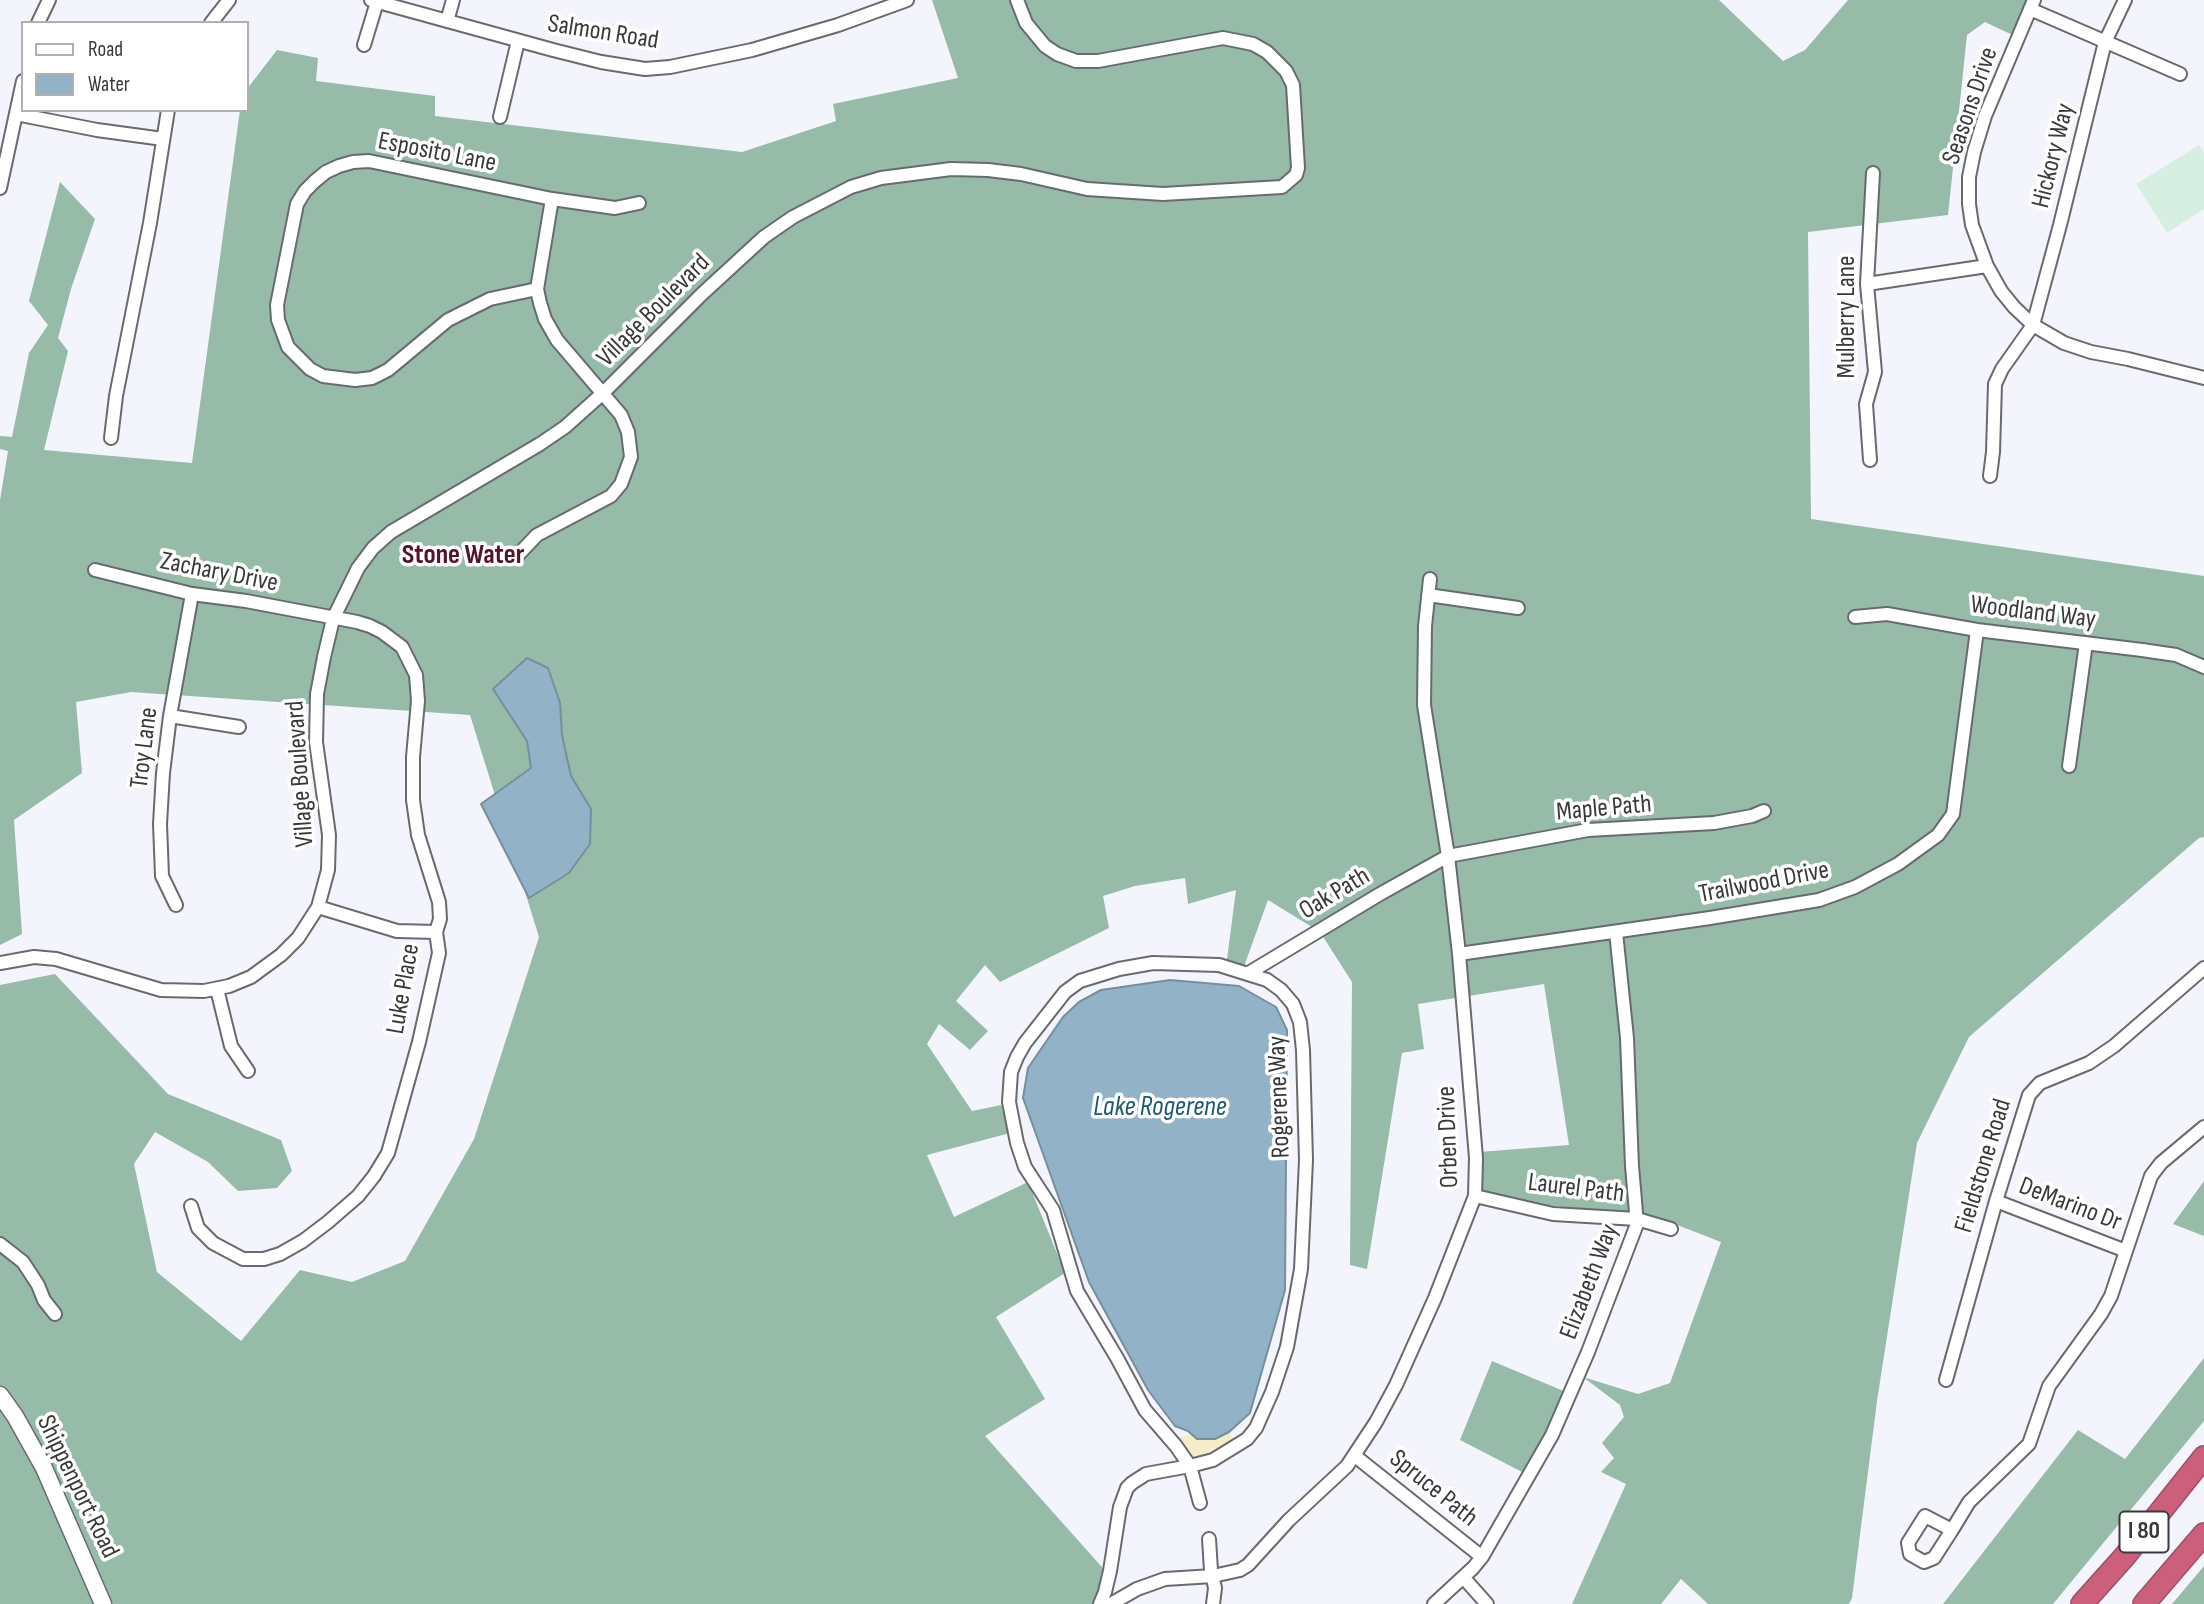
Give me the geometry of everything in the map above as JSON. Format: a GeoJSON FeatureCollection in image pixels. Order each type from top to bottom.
{"type":"FeatureCollection","features":[{"type":"Feature","properties":{"kind":"highway","name":"I 80"},"geometry":{"type":"LineString","coordinates":[[2082,1604],[2125,1556],[2204,1457]]}},
{"type":"Feature","properties":{"kind":"highway","name":"I 80"},"geometry":{"type":"LineString","coordinates":[[2144,1604],[2204,1534]]}},
{"type":"Feature","properties":{"kind":"street"},"geometry":{"type":"LineString","coordinates":[[39,21],[48,0]]}},
{"type":"Feature","properties":{"kind":"street"},"geometry":{"type":"LineString","coordinates":[[213,21],[229,0]]}},
{"type":"Feature","properties":{"kind":"street"},"geometry":{"type":"LineString","coordinates":[[447,21],[453,0]]}},
{"type":"Feature","properties":{"kind":"street","name":"Salmon Road"},"geometry":{"type":"LineString","coordinates":[[374,1],[601,62],[645,69],[670,67],[752,50],[907,0]]}},
{"type":"Feature","properties":{"kind":"street","name":"Village Boulevard"},"geometry":{"type":"LineString","coordinates":[[0,963],[34,957],[56,958],[161,990],[189,992],[229,986],[251,977],[274,962],[298,938],[318,906],[328,870],[329,846],[316,742],[317,694],[333,619],[358,568],[373,548],[391,532],[565,427],[702,294],[764,237],[793,216],[851,187],[893,176],[951,169],[1021,174],[1087,189],[1163,194],[1282,187],[1296,175],[1298,168],[1293,85],[1286,71],[1267,52],[1253,44],[1223,38],[1098,61],[1076,61],[1045,46],[1026,23],[1017,0]]}},
{"type":"Feature","properties":{"kind":"street","name":"Hickory Way"},"geometry":{"type":"LineString","coordinates":[[2033,325],[2105,43],[2125,0]]}},
{"type":"Feature","properties":{"kind":"street"},"geometry":{"type":"LineString","coordinates":[[365,45],[374,1]]}},
{"type":"Feature","properties":{"kind":"street"},"geometry":{"type":"LineString","coordinates":[[2032,4],[2105,43],[2180,74]]}},
{"type":"Feature","properties":{"kind":"street","name":"Seasons Drive"},"geometry":{"type":"LineString","coordinates":[[2032,4],[1985,116],[1969,177],[1972,225],[1987,266],[2001,291],[2033,325],[2064,343],[2091,352],[2204,378]]}},
{"type":"Feature","properties":{"kind":"street"},"geometry":{"type":"LineString","coordinates":[[500,117],[518,41]]}},
{"type":"Feature","properties":{"kind":"street"},"geometry":{"type":"LineString","coordinates":[[0,188],[21,90]]}},
{"type":"Feature","properties":{"kind":"street"},"geometry":{"type":"LineString","coordinates":[[111,438],[116,396],[169,112]]}},
{"type":"Feature","properties":{"kind":"street"},"geometry":{"type":"LineString","coordinates":[[16,114],[97,130],[163,139]]}},
{"type":"Feature","properties":{"kind":"street","name":"Esposito Lane"},"geometry":{"type":"LineString","coordinates":[[537,289],[490,299],[448,320],[387,370],[372,378],[340,380],[310,369],[288,347],[278,320],[277,305],[297,204],[315,181],[339,166],[369,161],[552,199],[615,208],[639,203]]}},
{"type":"Feature","properties":{"kind":"street","name":"Mulberry Lane"},"geometry":{"type":"LineString","coordinates":[[1870,460],[1866,404],[1875,372],[1867,284],[1873,173]]}},
{"type":"Feature","properties":{"kind":"street"},"geometry":{"type":"LineString","coordinates":[[516,557],[537,535],[605,501],[621,484],[630,465],[630,440],[621,415],[557,340],[545,319],[537,289],[552,199]]}},
{"type":"Feature","properties":{"kind":"street"},"geometry":{"type":"LineString","coordinates":[[1867,284],[1987,266]]}},
{"type":"Feature","properties":{"kind":"street"},"geometry":{"type":"LineString","coordinates":[[1990,476],[1995,384],[2002,369],[2033,325]]}},
{"type":"Feature","properties":{"kind":"street","name":"Zachary Drive"},"geometry":{"type":"LineString","coordinates":[[95,570],[192,594],[246,601],[333,619]]}},
{"type":"Feature","properties":{"kind":"street","name":"Orben Drive"},"geometry":{"type":"LineString","coordinates":[[1111,1604],[1137,1589],[1165,1579],[1213,1576],[1230,1573],[1248,1565],[1289,1520],[1356,1456],[1396,1385],[1435,1298],[1475,1196],[1476,1158],[1459,954],[1448,856],[1424,705],[1424,636],[1430,579]]}},
{"type":"Feature","properties":{"kind":"street","name":"Troy Lane"},"geometry":{"type":"LineString","coordinates":[[176,905],[162,876],[160,850],[163,773],[170,716],[192,594]]}},
{"type":"Feature","properties":{"kind":"street"},"geometry":{"type":"LineString","coordinates":[[1428,595],[1518,608]]}},
{"type":"Feature","properties":{"kind":"street","name":"Woodland Way"},"geometry":{"type":"LineString","coordinates":[[1855,617],[1887,614],[1976,630],[2176,655],[2204,667]]}},
{"type":"Feature","properties":{"kind":"street","name":"Luke Place"},"geometry":{"type":"LineString","coordinates":[[191,1206],[198,1228],[213,1243],[243,1259],[264,1259],[280,1254],[303,1241],[358,1196],[388,1153],[433,982],[439,953],[436,932],[440,919],[439,902],[418,835],[413,800],[413,757],[418,701],[416,675],[402,647],[382,632],[357,622],[333,619]]}},
{"type":"Feature","properties":{"kind":"street","name":"Trailwood Drive"},"geometry":{"type":"LineString","coordinates":[[1459,954],[1819,900],[1855,887],[1898,864],[1938,835],[1953,814],[1976,630]]}},
{"type":"Feature","properties":{"kind":"street"},"geometry":{"type":"LineString","coordinates":[[2069,766],[2086,643]]}},
{"type":"Feature","properties":{"kind":"street"},"geometry":{"type":"LineString","coordinates":[[170,716],[239,727]]}},
{"type":"Feature","properties":{"kind":"street","name":"Maple Path"},"geometry":{"type":"LineString","coordinates":[[1448,856],[1588,830],[1713,823],[1752,817],[1764,811]]}},
{"type":"Feature","properties":{"kind":"street","name":"Oak Path"},"geometry":{"type":"LineString","coordinates":[[1247,974],[1448,856]]}},
{"type":"Feature","properties":{"kind":"street"},"geometry":{"type":"LineString","coordinates":[[318,906],[397,931],[436,932]]}},
{"type":"Feature","properties":{"kind":"street","name":"Elizabeth Way"},"geometry":{"type":"LineString","coordinates":[[1434,1604],[1482,1557],[1557,1423],[1588,1352],[1637,1224],[1627,1038],[1616,932]]}},
{"type":"Feature","properties":{"kind":"street","name":"Rogerene Way"},"geometry":{"type":"LineString","coordinates":[[1100,1604],[1110,1571],[1120,1507],[1127,1488],[1146,1474],[1189,1466],[1213,1460],[1247,1439],[1256,1428],[1287,1347],[1301,1269],[1306,1160],[1300,1022],[1293,1004],[1281,990],[1267,980],[1219,965],[1153,963],[1119,969],[1080,981],[1065,992],[1025,1043],[1011,1072],[1009,1102],[1025,1167],[1053,1210],[1077,1292],[1145,1410],[1176,1446],[1189,1466]]}},
{"type":"Feature","properties":{"kind":"street","name":"Fieldstone Road"},"geometry":{"type":"LineString","coordinates":[[1946,1380],[2029,1095],[2040,1083],[2089,1063],[2114,1046],[2204,968]]}},
{"type":"Feature","properties":{"kind":"street"},"geometry":{"type":"LineString","coordinates":[[216,989],[231,1046],[248,1071]]}},
{"type":"Feature","properties":{"kind":"street"},"geometry":{"type":"LineString","coordinates":[[1952,1530],[1969,1502],[2029,1444],[2049,1386],[2111,1296],[2151,1176],[2161,1163],[2204,1127]]}},
{"type":"Feature","properties":{"kind":"street","name":"Laurel Path"},"geometry":{"type":"LineString","coordinates":[[1475,1196],[1552,1214],[1637,1219],[1671,1229]]}},
{"type":"Feature","properties":{"kind":"street","name":"DeMarino Dr"},"geometry":{"type":"LineString","coordinates":[[1996,1201],[2126,1251]]}},
{"type":"Feature","properties":{"kind":"street"},"geometry":{"type":"LineString","coordinates":[[0,1244],[23,1262],[55,1314]]}},
{"type":"Feature","properties":{"kind":"street","name":"Shippenport Road"},"geometry":{"type":"LineString","coordinates":[[0,1395],[44,1468],[103,1604]]}},
{"type":"Feature","properties":{"kind":"street","name":"Spruce Path"},"geometry":{"type":"LineString","coordinates":[[1356,1456],[1482,1557]]}},
{"type":"Feature","properties":{"kind":"street"},"geometry":{"type":"LineString","coordinates":[[1189,1466],[1200,1503]]}},
{"type":"Feature","properties":{"kind":"street"},"geometry":{"type":"LineString","coordinates":[[1209,1539],[1215,1588],[1213,1604]]}},
{"type":"Feature","properties":{"kind":"street"},"geometry":{"type":"LineString","coordinates":[[1463,1577],[1487,1604]]}},
{"type":"Feature","properties":{"kind":"green space"},"geometry":{"type":"Polygon","coordinates":[[[932,0],[1719,0],[1783,61],[1805,50],[1848,0],[2037,0],[2019,38],[1985,22],[1967,35],[1948,215],[1808,232],[1811,519],[2204,576],[2204,837],[2199,838],[1969,1037],[1917,1143],[1849,1604],[1708,1604],[1681,1579],[1661,1604],[1572,1604],[1626,1484],[1601,1472],[1614,1458],[1602,1443],[1624,1417],[1620,1405],[1583,1377],[1638,1394],[1670,1383],[1721,1242],[1654,1216],[1553,1206],[1481,1194],[1479,1152],[1569,1145],[1544,984],[1418,1004],[1424,1049],[1402,1053],[1367,1269],[1350,1265],[1352,982],[1320,932],[1268,900],[1242,972],[1226,967],[1236,890],[1188,904],[1185,878],[1135,886],[1103,896],[1109,928],[1000,982],[985,965],[956,1001],[988,1031],[970,1050],[939,1024],[927,1044],[972,1111],[1001,1105],[1010,1133],[927,1155],[954,1217],[1028,1182],[1065,1273],[996,1317],[1045,1399],[985,1436],[1109,1575],[1096,1604],[0,1604],[0,985],[55,974],[168,1094],[281,1140],[292,1171],[277,1188],[238,1191],[208,1162],[155,1132],[134,1164],[157,1272],[241,1341],[300,1270],[352,1282],[405,1261],[474,1139],[539,937],[470,715],[131,692],[76,702],[82,773],[14,820],[22,934],[0,945],[0,500],[8,451],[0,449],[0,436],[12,437],[29,353],[48,325],[29,301],[60,182],[95,219],[71,289],[58,338],[68,351],[44,450],[192,463],[240,112],[248,112],[248,88],[277,50],[318,58],[316,81],[435,96],[435,116],[742,152],[836,121],[833,104],[958,78],[932,0]]]}},
{"type":"Feature","properties":{"kind":"green space"},"geometry":{"type":"Polygon","coordinates":[[[2199,145],[2204,153],[2204,209],[2167,233],[2136,184],[2199,145]]]}},
{"type":"Feature","properties":{"kind":"green space"},"geometry":{"type":"Polygon","coordinates":[[[2204,1181],[2204,1236],[2173,1224],[2204,1181]]]}},
{"type":"Feature","properties":{"kind":"green space"},"geometry":{"type":"Polygon","coordinates":[[[2204,1358],[2204,1421],[2053,1604],[1943,1604],[2078,1430],[2125,1459],[2204,1358]]]}},
{"type":"Feature","properties":{"kind":"green space"},"geometry":{"type":"Polygon","coordinates":[[[1492,1361],[1566,1392],[1526,1474],[1460,1440],[1492,1361]]]}},
{"type":"Feature","properties":{"kind":"green space"},"geometry":{"type":"Polygon","coordinates":[[[2204,1566],[2204,1604],[2172,1604],[2204,1566]]]}},
{"type":"Feature","properties":{"kind":"sand"},"geometry":{"type":"Polygon","coordinates":[[[1229,1432],[1235,1442],[1219,1452],[1192,1459],[1176,1440],[1192,1434],[1197,1439],[1215,1439],[1229,1432]]]}},
{"type":"Feature","properties":{"kind":"water"},"geometry":{"type":"Polygon","coordinates":[[[527,658],[548,668],[560,703],[562,735],[571,776],[591,809],[590,844],[569,873],[529,898],[481,804],[531,768],[527,741],[493,689],[527,658]]]}},
{"type":"Feature","properties":{"kind":"water","name":"Lake Rogerene"},"geometry":{"type":"Polygon","coordinates":[[[1170,980],[1239,986],[1276,1007],[1287,1030],[1285,1290],[1250,1413],[1229,1432],[1215,1439],[1197,1439],[1188,1431],[1175,1426],[1148,1390],[1089,1282],[1023,1098],[1028,1068],[1063,1017],[1079,1002],[1101,990],[1170,980]]]}},
{"type":"Feature","properties":{"kind":"district","name":"Stone Water"},"geometry":{"type":"Point","coordinates":[463,556]}}]}
